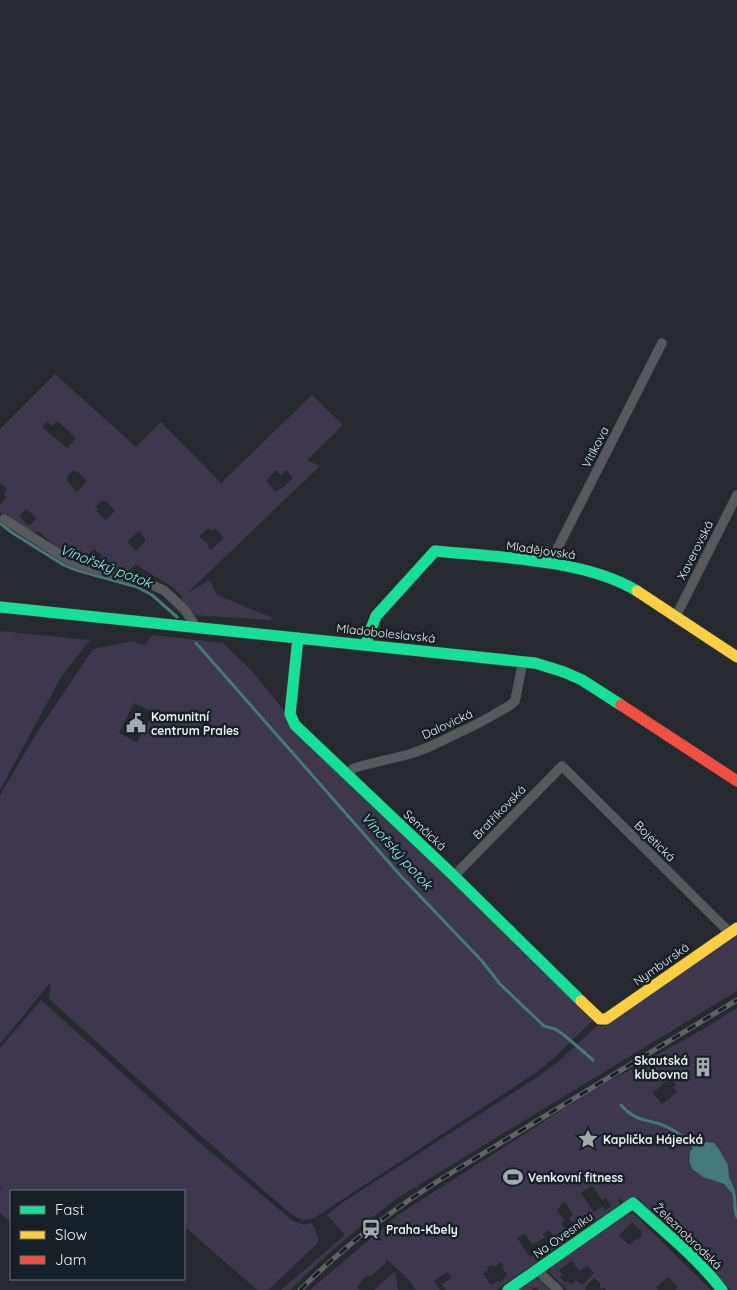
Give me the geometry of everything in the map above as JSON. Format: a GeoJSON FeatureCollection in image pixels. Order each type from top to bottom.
{"type":"FeatureCollection","features":[{"type":"Feature","properties":{"kind":"street","name":"Vitíkova"},"geometry":{"type":"LineString","coordinates":[[550,563],[662,343]]}},
{"type":"Feature","properties":{"kind":"street","name":"Xaverovská"},"geometry":{"type":"LineString","coordinates":[[676,616],[737,496]]}},
{"type":"Feature","properties":{"kind":"street"},"geometry":{"type":"LineString","coordinates":[[4,518],[68,560],[90,568],[144,581],[165,591],[185,610],[196,627]]}},
{"type":"Feature","properties":{"kind":"street","name":"Mladějovská"},"geometry":{"type":"LineString","coordinates":[[366,644],[376,616],[435,551],[550,563],[588,571],[627,585],[737,657]]}},
{"type":"Feature","properties":{"kind":"street","name":"Mladoboleslavská"},"geometry":{"type":"LineString","coordinates":[[0,607],[366,644],[523,661],[548,666],[582,680],[737,781]]}},
{"type":"Feature","properties":{"kind":"street","name":"Semčická"},"geometry":{"type":"LineString","coordinates":[[298,638],[290,714],[295,725],[454,876],[600,1019]]}},
{"type":"Feature","properties":{"kind":"street","name":"Dalovická"},"geometry":{"type":"LineString","coordinates":[[347,774],[354,768],[410,754],[429,747],[479,723],[515,701],[523,661]]}},
{"type":"Feature","properties":{"kind":"street","name":"Bratříkovská"},"geometry":{"type":"LineString","coordinates":[[454,876],[562,766]]}},
{"type":"Feature","properties":{"kind":"street","name":"Bojetická"},"geometry":{"type":"LineString","coordinates":[[562,766],[733,931]]}},
{"type":"Feature","properties":{"kind":"street","name":"Nymburská"},"geometry":{"type":"LineString","coordinates":[[600,1019],[606,1019],[733,931]]}},
{"type":"Feature","properties":{"kind":"street","name":"Na Ovesníku"},"geometry":{"type":"LineString","coordinates":[[508,1290],[634,1203]]}},
{"type":"Feature","properties":{"kind":"street","name":"Železnobrodská"},"geometry":{"type":"LineString","coordinates":[[634,1203],[668,1236],[680,1244],[722,1290]]}},
{"type":"Feature","properties":{"kind":"street"},"geometry":{"type":"LineString","coordinates":[[537,1270],[558,1290]]}},
{"type":"Feature","properties":{"kind":"shaded area"},"geometry":{"type":"Polygon","coordinates":[[[55,374],[136,447],[161,422],[221,483],[312,395],[343,425],[307,460],[320,466],[186,594],[210,580],[217,595],[273,618],[271,620],[192,615],[180,600],[183,597],[172,587],[135,564],[127,573],[97,566],[101,566],[104,562],[100,558],[102,555],[94,549],[85,558],[92,565],[70,556],[51,543],[40,532],[28,532],[0,512],[0,505],[7,497],[4,494],[7,489],[0,483],[0,429],[55,374]],[[57,421],[53,426],[47,422],[42,427],[67,448],[76,438],[57,421]],[[74,470],[66,477],[77,492],[87,481],[74,470]],[[276,470],[266,481],[276,492],[293,478],[286,470],[281,475],[276,470]],[[102,500],[95,507],[98,509],[96,511],[106,520],[115,511],[106,501],[102,500]],[[26,509],[19,516],[29,526],[37,518],[26,509]],[[208,528],[199,537],[209,545],[208,547],[211,550],[224,538],[215,528],[211,531],[208,528]],[[139,531],[127,542],[136,551],[146,541],[139,531]]]}},
{"type":"Feature","properties":{"kind":"shaded area"},"geometry":{"type":"Polygon","coordinates":[[[0,631],[90,640],[61,677],[0,790],[0,631]]]}},
{"type":"Feature","properties":{"kind":"shaded area"},"geometry":{"type":"Polygon","coordinates":[[[152,635],[223,643],[252,671],[285,712],[594,1019],[537,1072],[314,1218],[303,1220],[291,1214],[191,1127],[49,999],[51,982],[0,1044],[0,795],[38,731],[93,649],[133,641],[144,645],[152,635]],[[134,703],[119,733],[137,742],[153,712],[134,703]]]}},
{"type":"Feature","properties":{"kind":"shaded area"},"geometry":{"type":"Polygon","coordinates":[[[737,936],[737,991],[399,1197],[316,1265],[290,1290],[281,1290],[345,1235],[327,1215],[345,1201],[539,1076],[559,1061],[597,1026],[602,1026],[737,936]]]}},
{"type":"Feature","properties":{"kind":"shaded area"},"geometry":{"type":"Polygon","coordinates":[[[41,1000],[200,1143],[293,1221],[304,1225],[312,1223],[318,1237],[318,1243],[268,1290],[257,1290],[185,1227],[185,1190],[10,1190],[10,1221],[0,1213],[0,1189],[2,1187],[0,1186],[0,1048],[41,1000]]]}},
{"type":"Feature","properties":{"kind":"shaded area"},"geometry":{"type":"Polygon","coordinates":[[[737,1008],[737,1290],[731,1290],[637,1197],[625,1203],[619,1198],[619,1205],[496,1290],[446,1290],[442,1284],[451,1278],[447,1272],[434,1281],[440,1290],[416,1290],[406,1277],[385,1258],[387,1262],[370,1277],[368,1275],[362,1280],[357,1287],[360,1290],[310,1290],[398,1215],[593,1090],[700,1031],[737,1008]],[[701,1057],[694,1063],[705,1077],[712,1071],[701,1057]],[[670,1078],[653,1093],[662,1104],[677,1092],[673,1087],[676,1085],[670,1078]],[[702,1142],[691,1150],[688,1159],[693,1170],[736,1192],[729,1177],[728,1165],[719,1149],[714,1144],[702,1142]],[[592,1186],[581,1193],[594,1212],[603,1206],[605,1210],[611,1206],[606,1198],[602,1200],[592,1186]],[[565,1202],[559,1206],[560,1208],[557,1210],[565,1221],[561,1223],[568,1233],[576,1227],[569,1218],[573,1215],[565,1202]],[[549,1230],[543,1234],[545,1237],[533,1245],[525,1234],[517,1238],[530,1257],[547,1247],[553,1246],[556,1240],[549,1230]],[[501,1262],[494,1267],[491,1265],[483,1274],[491,1285],[498,1281],[500,1282],[507,1275],[502,1268],[504,1266],[501,1262]]]}},
{"type":"Feature","properties":{"kind":"shaded area"},"geometry":{"type":"Polygon","coordinates":[[[634,1214],[711,1290],[675,1290],[678,1287],[668,1277],[656,1287],[659,1290],[606,1290],[604,1287],[601,1290],[600,1283],[594,1278],[585,1287],[586,1290],[567,1290],[550,1273],[550,1268],[627,1215],[634,1214]],[[632,1222],[619,1235],[629,1245],[642,1236],[642,1232],[632,1222]],[[572,1261],[559,1270],[562,1274],[560,1277],[571,1285],[576,1280],[582,1285],[594,1273],[587,1266],[579,1271],[572,1261]]]}},
{"type":"Feature","properties":{"kind":"shaded area"},"geometry":{"type":"Polygon","coordinates":[[[395,1271],[398,1290],[374,1290],[395,1271]]]}},
{"type":"Feature","properties":{"kind":"shaded area"},"geometry":{"type":"Polygon","coordinates":[[[534,1279],[540,1280],[550,1290],[539,1290],[535,1287],[531,1290],[519,1290],[534,1279]]]}},
{"type":"Feature","properties":{"kind":"water"},"geometry":{"type":"Polygon","coordinates":[[[714,1143],[719,1149],[728,1165],[729,1177],[736,1192],[732,1193],[724,1184],[703,1177],[692,1169],[689,1161],[690,1151],[697,1144],[714,1143]]]}},
{"type":"Feature","properties":{"kind":"waterway","name":"Vinořský potok"},"geometry":{"type":"LineString","coordinates":[[0,523],[62,564],[76,570],[137,587],[152,595],[177,617]]}},
{"type":"Feature","properties":{"kind":"waterway","name":"Vinořský potok"},"geometry":{"type":"LineString","coordinates":[[196,643],[400,875],[482,961],[500,984],[544,1026],[555,1029],[564,1035],[593,1060]]}},
{"type":"Feature","properties":{"kind":"waterway","name":"Vinořský potok"},"geometry":{"type":"LineString","coordinates":[[621,1105],[635,1116],[675,1131],[696,1149]]}},
{"type":"Feature","properties":{"kind":"waterway","name":"Vinořský potok"},"geometry":{"type":"LineString","coordinates":[[732,1189],[737,1217]]}},
{"type":"Feature","properties":{"kind":"railway"},"geometry":{"type":"LineString","coordinates":[[300,1290],[352,1243],[426,1189],[737,1000]]}},
{"type":"Feature","properties":{"kind":"traffic: fast"},"geometry":{"type":"LineString","coordinates":[[365,645],[376,616],[435,551],[539,561],[566,566],[616,580],[637,591]]}},
{"type":"Feature","properties":{"kind":"traffic: fast"},"geometry":{"type":"LineString","coordinates":[[0,607],[535,663],[582,680],[621,705]]}},
{"type":"Feature","properties":{"kind":"traffic: fast"},"geometry":{"type":"LineString","coordinates":[[298,638],[290,714],[295,725],[454,876],[581,1001]]}},
{"type":"Feature","properties":{"kind":"traffic: fast"},"geometry":{"type":"LineString","coordinates":[[508,1290],[633,1203],[691,1255],[722,1290]]}},
{"type":"Feature","properties":{"kind":"traffic: slow"},"geometry":{"type":"LineString","coordinates":[[637,591],[737,657]]}},
{"type":"Feature","properties":{"kind":"traffic: slow"},"geometry":{"type":"LineString","coordinates":[[581,1001],[600,1019],[606,1019],[737,928]]}},
{"type":"Feature","properties":{"kind":"traffic: jam"},"geometry":{"type":"LineString","coordinates":[[621,705],[737,781]]}},
{"type":"Feature","properties":{"kind":"place","name":"Komunitní centrum Prales"},"geometry":{"type":"Point","coordinates":[136,723]}},
{"type":"Feature","properties":{"kind":"place","name":"Skautská klubovna"},"geometry":{"type":"Point","coordinates":[703,1067]}},
{"type":"Feature","properties":{"kind":"place","name":"Kaplička Hájecká"},"geometry":{"type":"Point","coordinates":[588,1139]}},
{"type":"Feature","properties":{"kind":"place","name":"Venkovní fitness"},"geometry":{"type":"Point","coordinates":[513,1177]}},
{"type":"Feature","properties":{"kind":"place","name":"Praha-Kbely"},"geometry":{"type":"Point","coordinates":[371,1229]}}]}
